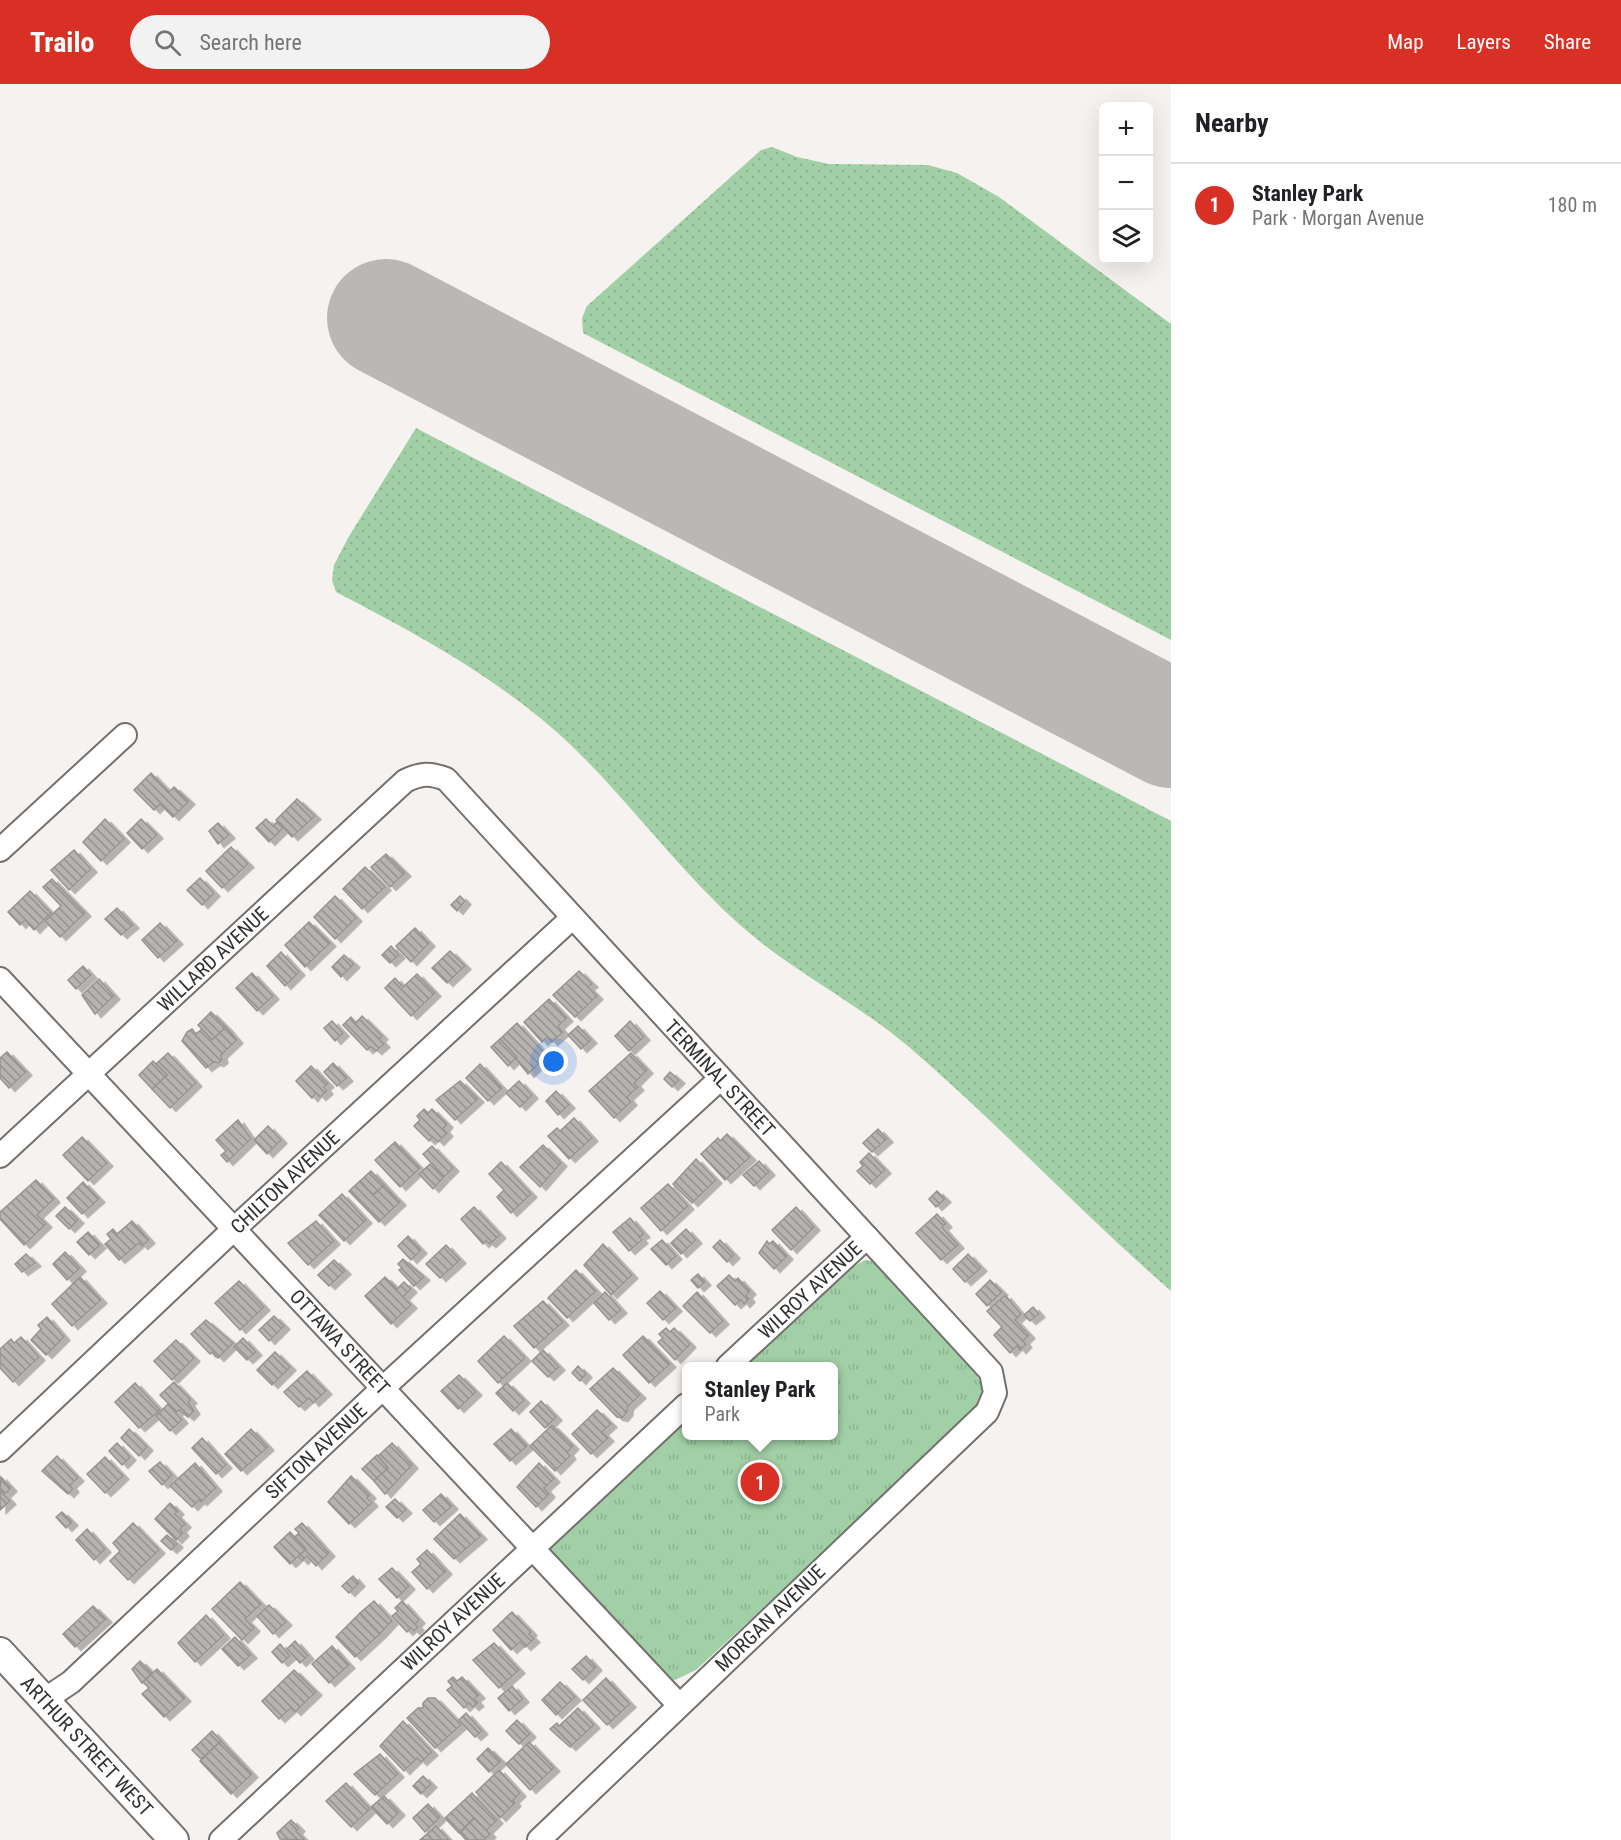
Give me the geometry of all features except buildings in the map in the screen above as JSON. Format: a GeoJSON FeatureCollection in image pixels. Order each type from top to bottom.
{"type":"FeatureCollection","features":[{"type":"Feature","properties":{"kind":"main road","name":"ARTHUR STREET WEST"},"geometry":{"type":"LineString","coordinates":[[0,1653],[174,1840]]}},
{"type":"Feature","properties":{"kind":"street"},"geometry":{"type":"LineString","coordinates":[[0,850],[125,735]]}},
{"type":"Feature","properties":{"kind":"street","name":"TERMINAL STREET"},"geometry":{"type":"LineString","coordinates":[[432,774],[446,779],[991,1372],[995,1393]]}},
{"type":"Feature","properties":{"kind":"street","name":"WILLARD AVENUE"},"geometry":{"type":"LineString","coordinates":[[0,1156],[405,781],[418,775],[432,774]]}},
{"type":"Feature","properties":{"kind":"street","name":"CHILTON AVENUE"},"geometry":{"type":"LineString","coordinates":[[0,1449],[235,1228],[572,918]]}},
{"type":"Feature","properties":{"kind":"street","name":"OTTAWA STREET"},"geometry":{"type":"LineString","coordinates":[[0,979],[679,1705]]}},
{"type":"Feature","properties":{"kind":"street","name":"SIFTON AVENUE"},"geometry":{"type":"LineString","coordinates":[[44,1700],[71,1682],[383,1388],[720,1078]]}},
{"type":"Feature","properties":{"kind":"street","name":"WILROY AVENUE"},"geometry":{"type":"LineString","coordinates":[[732,1362],[867,1238]]}},
{"type":"Feature","properties":{"kind":"street","name":"MORGAN AVENUE"},"geometry":{"type":"LineString","coordinates":[[538,1840],[987,1412],[995,1393]]}},
{"type":"Feature","properties":{"kind":"street","name":"WILROY AVENUE"},"geometry":{"type":"LineString","coordinates":[[221,1840],[682,1410]]}},
{"type":"Feature","properties":{"kind":"green space"},"geometry":{"type":"Polygon","coordinates":[[[772,147],[797,157],[829,164],[928,165],[957,173],[999,197],[1171,324],[1171,640],[583,333],[582,318],[587,306],[761,150],[772,147]]]}},
{"type":"Feature","properties":{"kind":"green space"},"geometry":{"type":"Polygon","coordinates":[[[416,428],[1171,821],[1171,1291],[909,1047],[868,1015],[760,942],[740,925],[697,883],[574,748],[547,724],[461,661],[336,592],[332,580],[334,565],[348,538],[416,428]]]}},
{"type":"Feature","properties":{"kind":"green space"},"geometry":{"type":"Polygon","coordinates":[[[865,1260],[872,1261],[971,1367],[978,1378],[981,1389],[980,1401],[975,1413],[696,1670],[675,1680],[667,1678],[547,1550],[682,1424],[682,1440],[838,1440],[838,1362],[748,1362],[849,1269],[865,1260]]]}},
{"type":"Feature","properties":{"kind":"runway"},"geometry":{"type":"LineString","coordinates":[[386,318],[1171,729]]}},
{"type":"Feature","properties":{"kind":"place","name":"Stanley Park"},"geometry":{"type":"Point","coordinates":[760,1482]}}]}
